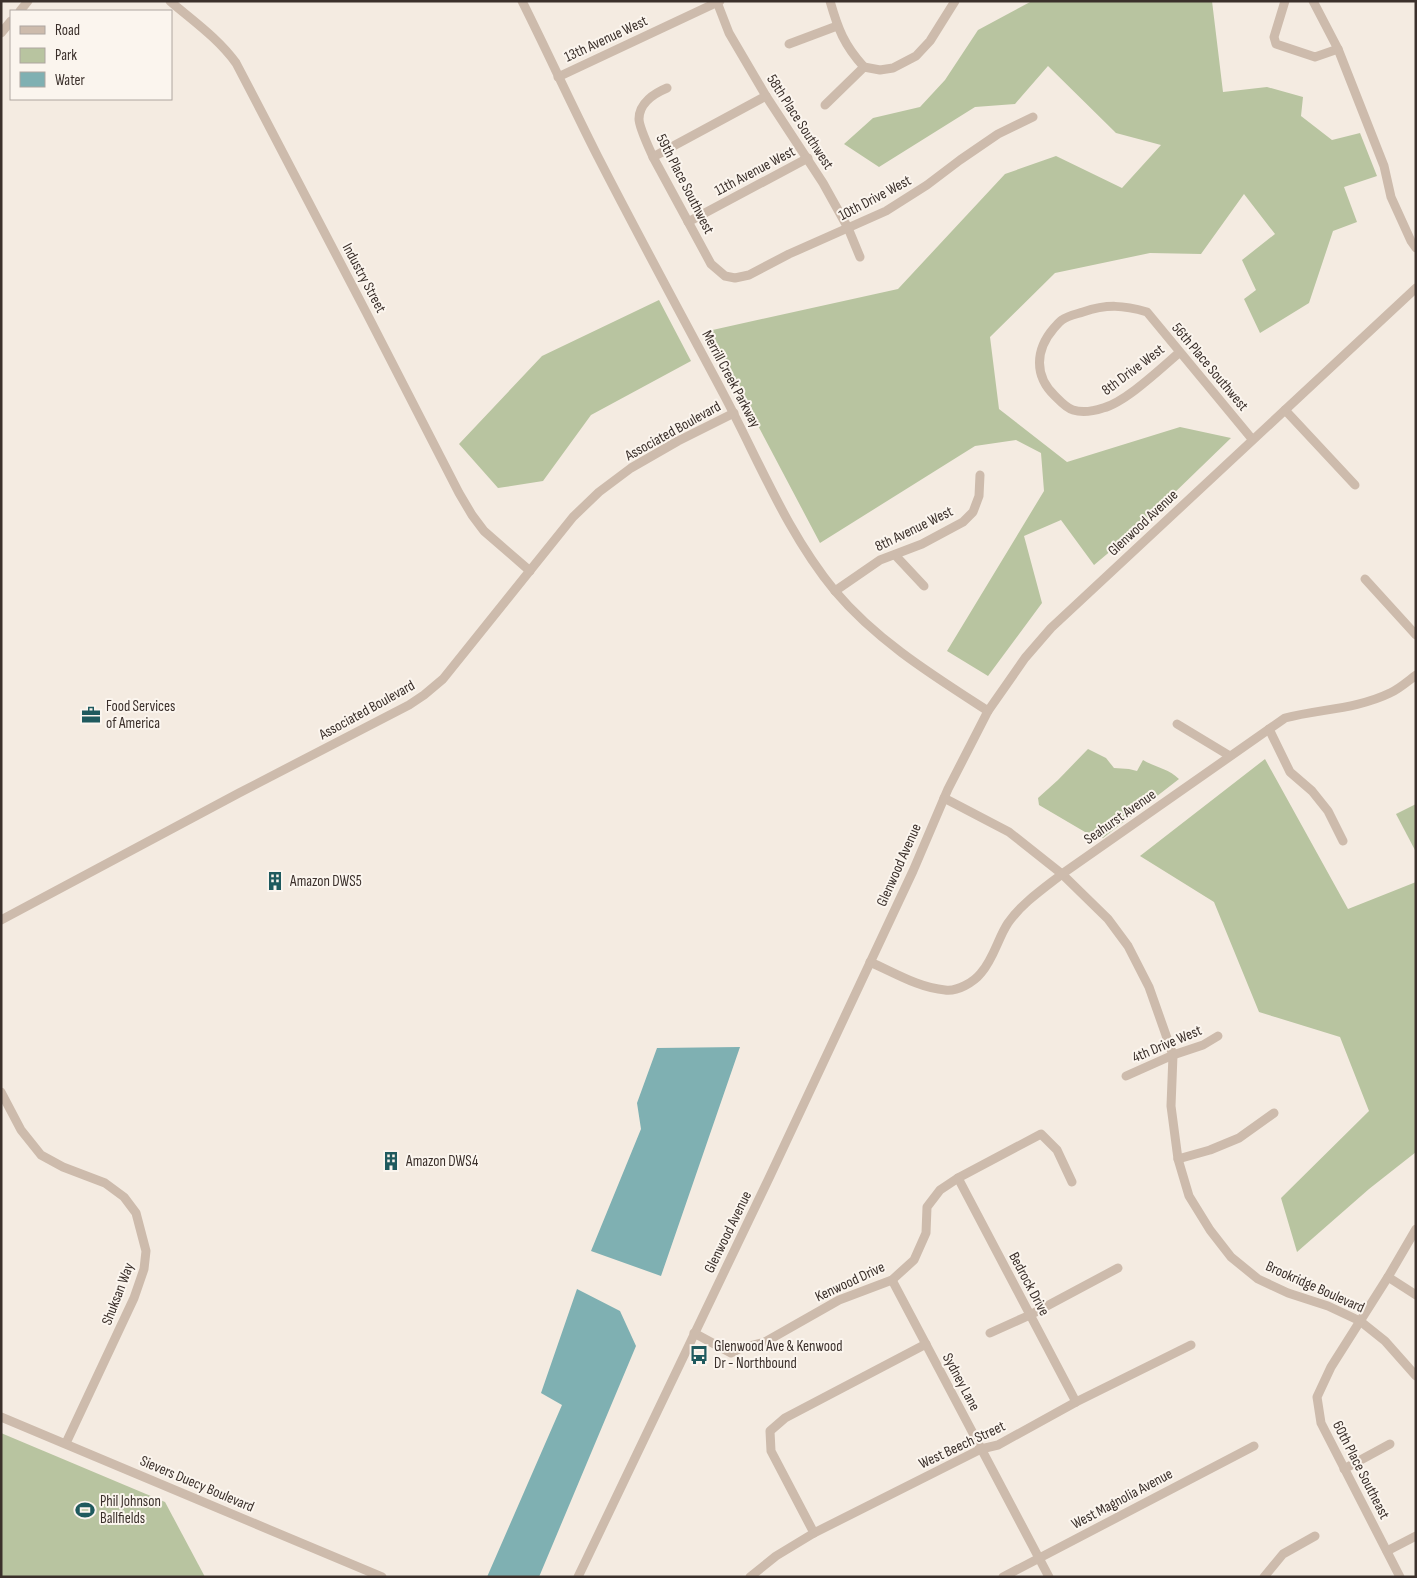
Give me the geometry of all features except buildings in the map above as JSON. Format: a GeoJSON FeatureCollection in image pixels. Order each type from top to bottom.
{"type":"FeatureCollection","features":[{"type":"Feature","properties":{"kind":"street","name":"Industry Street"},"geometry":{"type":"LineString","coordinates":[[170,1],[225,48],[236,63],[459,493],[484,531],[530,572]]}},
{"type":"Feature","properties":{"kind":"street","name":"Merrill Creek Parkway"},"geometry":{"type":"LineString","coordinates":[[522,1],[599,159],[734,413],[785,515],[810,557],[835,591],[877,633],[922,667],[988,711]]}},
{"type":"Feature","properties":{"kind":"street"},"geometry":{"type":"LineString","coordinates":[[830,1],[837,26],[851,53],[864,67],[880,70],[894,68],[916,56],[930,41],[955,1]]}},
{"type":"Feature","properties":{"kind":"street"},"geometry":{"type":"LineString","coordinates":[[1285,1],[1274,37],[1276,44],[1315,57],[1338,49]]}},
{"type":"Feature","properties":{"kind":"street"},"geometry":{"type":"LineString","coordinates":[[1313,1],[1338,49],[1384,166],[1391,197],[1416,248]]}},
{"type":"Feature","properties":{"kind":"street","name":"13th Avenue West"},"geometry":{"type":"LineString","coordinates":[[558,77],[718,2]]}},
{"type":"Feature","properties":{"kind":"street","name":"58th Place Southwest"},"geometry":{"type":"LineString","coordinates":[[718,2],[729,33],[766,96],[808,158],[848,228],[860,257]]}},
{"type":"Feature","properties":{"kind":"street"},"geometry":{"type":"LineString","coordinates":[[1,33],[10,22]]}},
{"type":"Feature","properties":{"kind":"street"},"geometry":{"type":"LineString","coordinates":[[789,44],[837,26]]}},
{"type":"Feature","properties":{"kind":"street"},"geometry":{"type":"LineString","coordinates":[[825,105],[864,67]]}},
{"type":"Feature","properties":{"kind":"street","name":"59th Place Southwest"},"geometry":{"type":"LineString","coordinates":[[668,88],[649,98],[642,108],[639,119],[653,156],[711,264],[719,272]]}},
{"type":"Feature","properties":{"kind":"street"},"geometry":{"type":"LineString","coordinates":[[653,156],[766,96]]}},
{"type":"Feature","properties":{"kind":"street","name":"10th Drive West"},"geometry":{"type":"LineString","coordinates":[[719,272],[735,278],[749,274],[886,211],[927,185],[998,134],[1034,117]]}},
{"type":"Feature","properties":{"kind":"street","name":"11th Avenue West"},"geometry":{"type":"LineString","coordinates":[[688,222],[808,158]]}},
{"type":"Feature","properties":{"kind":"street","name":"Glenwood Avenue"},"geometry":{"type":"LineString","coordinates":[[578,1577],[774,1168],[913,871],[944,798],[988,711],[1026,658],[1051,628],[1416,288]]}},
{"type":"Feature","properties":{"kind":"street","name":"56th Place Southwest"},"geometry":{"type":"LineString","coordinates":[[1049,391],[1038,365],[1042,348],[1048,336],[1062,320],[1089,310],[1112,305],[1128,306],[1147,312],[1252,439]]}},
{"type":"Feature","properties":{"kind":"street","name":"8th Drive West"},"geometry":{"type":"LineString","coordinates":[[1049,391],[1061,403],[1072,410],[1088,411],[1104,408],[1118,402],[1180,352]]}},
{"type":"Feature","properties":{"kind":"street"},"geometry":{"type":"LineString","coordinates":[[1285,410],[1356,485]]}},
{"type":"Feature","properties":{"kind":"street","name":"Associated Boulevard"},"geometry":{"type":"LineString","coordinates":[[1,920],[409,705],[424,695],[443,679],[573,517],[600,492],[631,468],[678,441],[734,413]]}},
{"type":"Feature","properties":{"kind":"street","name":"8th Avenue West"},"geometry":{"type":"LineString","coordinates":[[835,591],[880,560],[922,544],[963,522],[973,512],[979,496],[980,475]]}},
{"type":"Feature","properties":{"kind":"street"},"geometry":{"type":"LineString","coordinates":[[895,555],[924,586]]}},
{"type":"Feature","properties":{"kind":"street"},"geometry":{"type":"LineString","coordinates":[[1365,579],[1416,635]]}},
{"type":"Feature","properties":{"kind":"street","name":"Seahurst Avenue"},"geometry":{"type":"LineString","coordinates":[[870,962],[918,983],[946,991],[962,987],[981,974],[996,950],[1007,924],[1015,914],[1062,874],[1285,718],[1368,702],[1393,692],[1416,675]]}},
{"type":"Feature","properties":{"kind":"street"},"geometry":{"type":"LineString","coordinates":[[1177,724],[1230,756]]}},
{"type":"Feature","properties":{"kind":"street"},"geometry":{"type":"LineString","coordinates":[[1269,730],[1290,772],[1312,791],[1328,811],[1343,841]]}},
{"type":"Feature","properties":{"kind":"street","name":"Brookridge Boulevard"},"geometry":{"type":"LineString","coordinates":[[944,798],[1008,832],[1062,874],[1108,919],[1128,946],[1149,986],[1173,1056],[1171,1106],[1178,1159],[1188,1196],[1230,1257],[1258,1278],[1288,1293],[1328,1306],[1360,1321],[1384,1340],[1416,1376]]}},
{"type":"Feature","properties":{"kind":"street","name":"4th Drive West"},"geometry":{"type":"LineString","coordinates":[[1126,1076],[1203,1045],[1218,1036]]}},
{"type":"Feature","properties":{"kind":"street","name":"Shuksan Way"},"geometry":{"type":"LineString","coordinates":[[1,1092],[21,1130],[41,1155],[63,1167],[105,1184],[124,1197],[136,1213],[146,1251],[144,1269],[134,1298],[66,1443]]}},
{"type":"Feature","properties":{"kind":"street"},"geometry":{"type":"LineString","coordinates":[[1178,1159],[1210,1150],[1239,1138],[1274,1113]]}},
{"type":"Feature","properties":{"kind":"street","name":"Kenwood Drive"},"geometry":{"type":"LineString","coordinates":[[694,1333],[730,1353],[765,1342],[839,1300],[892,1280],[914,1260],[926,1233],[927,1207],[940,1190],[958,1178],[1042,1134],[1057,1150],[1072,1182]]}},
{"type":"Feature","properties":{"kind":"street","name":"Bedrock Drive"},"geometry":{"type":"LineString","coordinates":[[958,1178],[1076,1402]]}},
{"type":"Feature","properties":{"kind":"street","name":"60th Place Southeast"},"geometry":{"type":"LineString","coordinates":[[1400,1577],[1321,1423],[1317,1397],[1331,1367],[1416,1229]]}},
{"type":"Feature","properties":{"kind":"street"},"geometry":{"type":"LineString","coordinates":[[990,1333],[1030,1315],[1118,1268]]}},
{"type":"Feature","properties":{"kind":"street"},"geometry":{"type":"LineString","coordinates":[[1388,1277],[1416,1295]]}},
{"type":"Feature","properties":{"kind":"street","name":"Sydney Lane"},"geometry":{"type":"LineString","coordinates":[[892,1280],[1049,1577]]}},
{"type":"Feature","properties":{"kind":"street"},"geometry":{"type":"LineString","coordinates":[[814,1533],[772,1451],[770,1432],[785,1418],[926,1344]]}},
{"type":"Feature","properties":{"kind":"street","name":"West Beech Street"},"geometry":{"type":"LineString","coordinates":[[750,1577],[776,1556],[814,1533],[981,1449],[998,1445],[1076,1402],[1191,1345]]}},
{"type":"Feature","properties":{"kind":"street","name":"Sievers Duecy Boulevard"},"geometry":{"type":"LineString","coordinates":[[1,1417],[382,1577]]}},
{"type":"Feature","properties":{"kind":"street"},"geometry":{"type":"LineString","coordinates":[[1344,1470],[1390,1444]]}},
{"type":"Feature","properties":{"kind":"street","name":"West Magnolia Avenue"},"geometry":{"type":"LineString","coordinates":[[1003,1577],[1254,1446]]}},
{"type":"Feature","properties":{"kind":"street"},"geometry":{"type":"LineString","coordinates":[[1264,1577],[1283,1554],[1315,1536]]}},
{"type":"Feature","properties":{"kind":"street"},"geometry":{"type":"LineString","coordinates":[[1387,1551],[1416,1536]]}},
{"type":"Feature","properties":{"kind":"green space"},"geometry":{"type":"Polygon","coordinates":[[[1032,1],[1212,1],[1223,92],[1267,87],[1303,97],[1301,116],[1332,140],[1360,133],[1377,176],[1344,187],[1357,222],[1333,231],[1309,303],[1260,333],[1244,299],[1256,290],[1242,260],[1275,234],[1244,194],[1201,254],[1150,253],[1055,273],[990,337],[999,409],[1067,462],[1180,427],[1231,438],[1138,528],[1094,565],[1061,520],[1024,536],[1042,603],[988,676],[947,651],[1044,491],[1041,453],[1016,440],[975,446],[820,543],[708,331],[898,289],[1005,174],[1056,156],[1122,188],[1161,145],[1116,133],[1048,66],[1015,104],[975,107],[879,167],[844,144],[873,118],[920,107],[945,80],[978,30],[1032,1]]]}},
{"type":"Feature","properties":{"kind":"green space"},"geometry":{"type":"Polygon","coordinates":[[[659,300],[691,361],[591,415],[543,481],[498,488],[459,444],[542,356],[659,300]]]}},
{"type":"Feature","properties":{"kind":"green space"},"geometry":{"type":"Polygon","coordinates":[[[1088,749],[1106,758],[1114,768],[1137,771],[1143,760],[1166,770],[1179,779],[1103,838],[1096,834],[1085,832],[1039,805],[1038,798],[1088,749]]]}},
{"type":"Feature","properties":{"kind":"green space"},"geometry":{"type":"Polygon","coordinates":[[[1265,759],[1348,909],[1416,882],[1416,1152],[1369,1189],[1297,1252],[1281,1198],[1369,1111],[1340,1037],[1259,1012],[1214,902],[1140,856],[1265,759]]]}},
{"type":"Feature","properties":{"kind":"green space"},"geometry":{"type":"Polygon","coordinates":[[[1416,804],[1416,852],[1396,814],[1416,804]]]}},
{"type":"Feature","properties":{"kind":"green space","name":"Phil Johnson Ballfields"},"geometry":{"type":"Polygon","coordinates":[[[1,1433],[165,1502],[205,1577],[1,1577],[1,1433]]]}},
{"type":"Feature","properties":{"kind":"water"},"geometry":{"type":"Polygon","coordinates":[[[740,1047],[661,1276],[591,1251],[641,1129],[637,1103],[657,1048],[740,1047]]]}},
{"type":"Feature","properties":{"kind":"water"},"geometry":{"type":"Polygon","coordinates":[[[577,1289],[620,1311],[636,1346],[539,1577],[487,1577],[562,1405],[541,1393],[577,1289]]]}},
{"type":"Feature","properties":{"kind":"place","name":"Food Services of America"},"geometry":{"type":"Point","coordinates":[91,715]}},
{"type":"Feature","properties":{"kind":"place","name":"Amazon DWS5"},"geometry":{"type":"Point","coordinates":[275,881]}},
{"type":"Feature","properties":{"kind":"place","name":"Amazon DWS4"},"geometry":{"type":"Point","coordinates":[391,1161]}},
{"type":"Feature","properties":{"kind":"place","name":"Glenwood Ave & Kenwood Dr - Northbound"},"geometry":{"type":"Point","coordinates":[699,1355]}},
{"type":"Feature","properties":{"kind":"place","name":"Phil Johnson Ballfields"},"geometry":{"type":"Point","coordinates":[85,1510]}}]}
